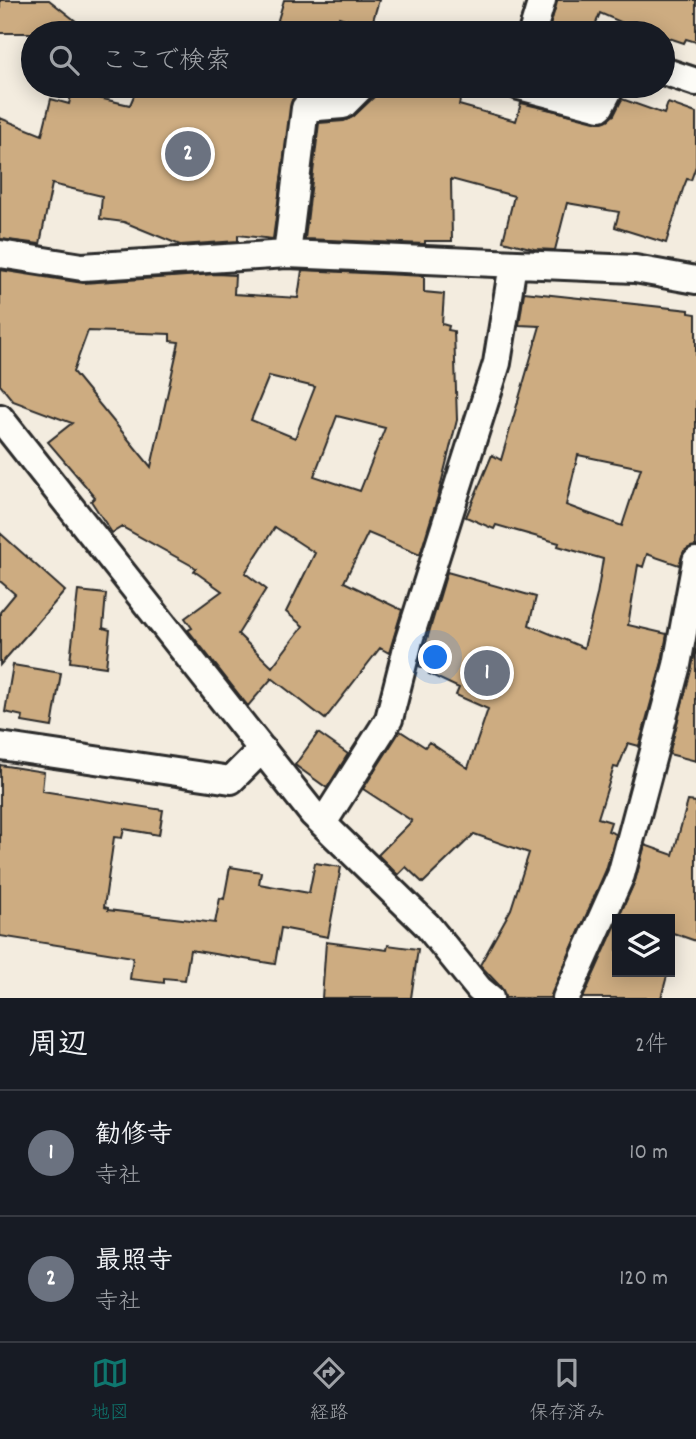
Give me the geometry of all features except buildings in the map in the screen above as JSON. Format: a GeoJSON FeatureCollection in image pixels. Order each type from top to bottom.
{"type":"FeatureCollection","features":[{"type":"Feature","properties":{"kind":"street"},"geometry":{"type":"LineString","coordinates":[[536,21],[542,0]]}},
{"type":"Feature","properties":{"kind":"street"},"geometry":{"type":"LineString","coordinates":[[675,75],[696,82]]}},
{"type":"Feature","properties":{"kind":"street"},"geometry":{"type":"LineString","coordinates":[[287,254],[305,108],[343,105],[350,98]]}},
{"type":"Feature","properties":{"kind":"street"},"geometry":{"type":"LineString","coordinates":[[565,98],[600,107],[605,98]]}},
{"type":"Feature","properties":{"kind":"street"},"geometry":{"type":"LineString","coordinates":[[0,254],[82,267],[287,254],[635,269],[696,279]]}},
{"type":"Feature","properties":{"kind":"street"},"geometry":{"type":"LineString","coordinates":[[323,823],[389,719],[409,640],[497,363],[513,264]]}},
{"type":"Feature","properties":{"kind":"street"},"geometry":{"type":"LineString","coordinates":[[0,418],[323,823],[427,925],[479,989],[490,998]]}},
{"type":"Feature","properties":{"kind":"street"},"geometry":{"type":"LineString","coordinates":[[566,998],[621,874],[677,665],[696,561]]}},
{"type":"Feature","properties":{"kind":"street"},"geometry":{"type":"LineString","coordinates":[[0,746],[231,780],[262,749]]}},
{"type":"Feature","properties":{"kind":"place","name":"最照寺"},"geometry":{"type":"Point","coordinates":[188,154]}},
{"type":"Feature","properties":{"kind":"place","name":"勧修寺"},"geometry":{"type":"Point","coordinates":[487,673]}}]}
